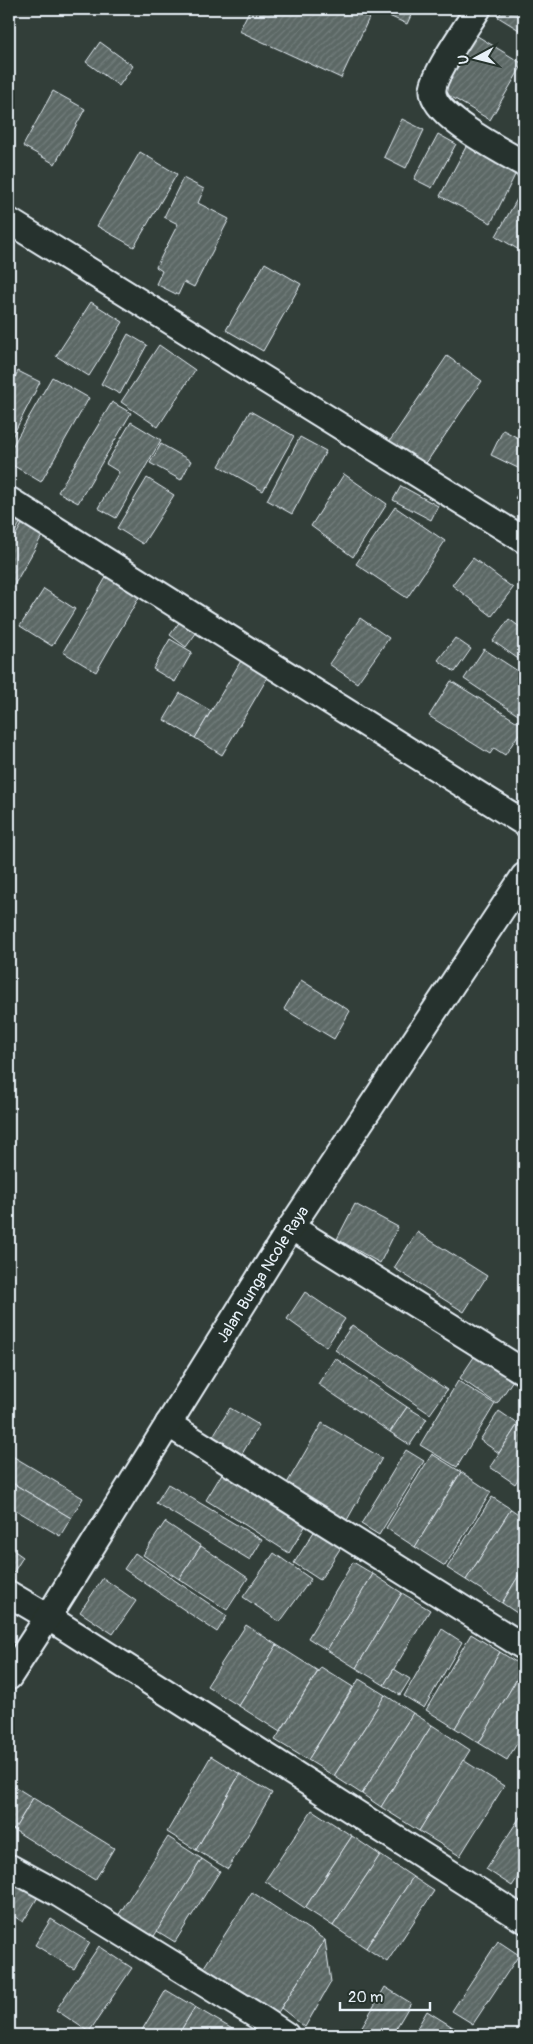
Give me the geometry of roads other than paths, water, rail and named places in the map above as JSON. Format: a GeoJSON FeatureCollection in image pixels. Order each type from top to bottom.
{"type":"FeatureCollection","features":[{"type":"Feature","properties":{"kind":"street"},"geometry":{"type":"LineString","coordinates":[[478,9],[438,75],[433,88],[434,97],[441,109],[462,126],[524,164]]}},
{"type":"Feature","properties":{"kind":"street"},"geometry":{"type":"LineString","coordinates":[[9,221],[524,540]]}},
{"type":"Feature","properties":{"kind":"street"},"geometry":{"type":"LineString","coordinates":[[9,500],[524,823]]}},
{"type":"Feature","properties":{"kind":"street","name":"Jalan Bunga Ncole Raya"},"geometry":{"type":"LineString","coordinates":[[9,1677],[291,1227],[524,876]]}},
{"type":"Feature","properties":{"kind":"street"},"geometry":{"type":"LineString","coordinates":[[291,1227],[524,1372]]}},
{"type":"Feature","properties":{"kind":"street"},"geometry":{"type":"LineString","coordinates":[[168,1424],[524,1647]]}},
{"type":"Feature","properties":{"kind":"street"},"geometry":{"type":"LineString","coordinates":[[9,1594],[524,1920]]}},
{"type":"Feature","properties":{"kind":"street"},"geometry":{"type":"LineString","coordinates":[[9,1867],[68,1899],[286,2035]]}}]}
